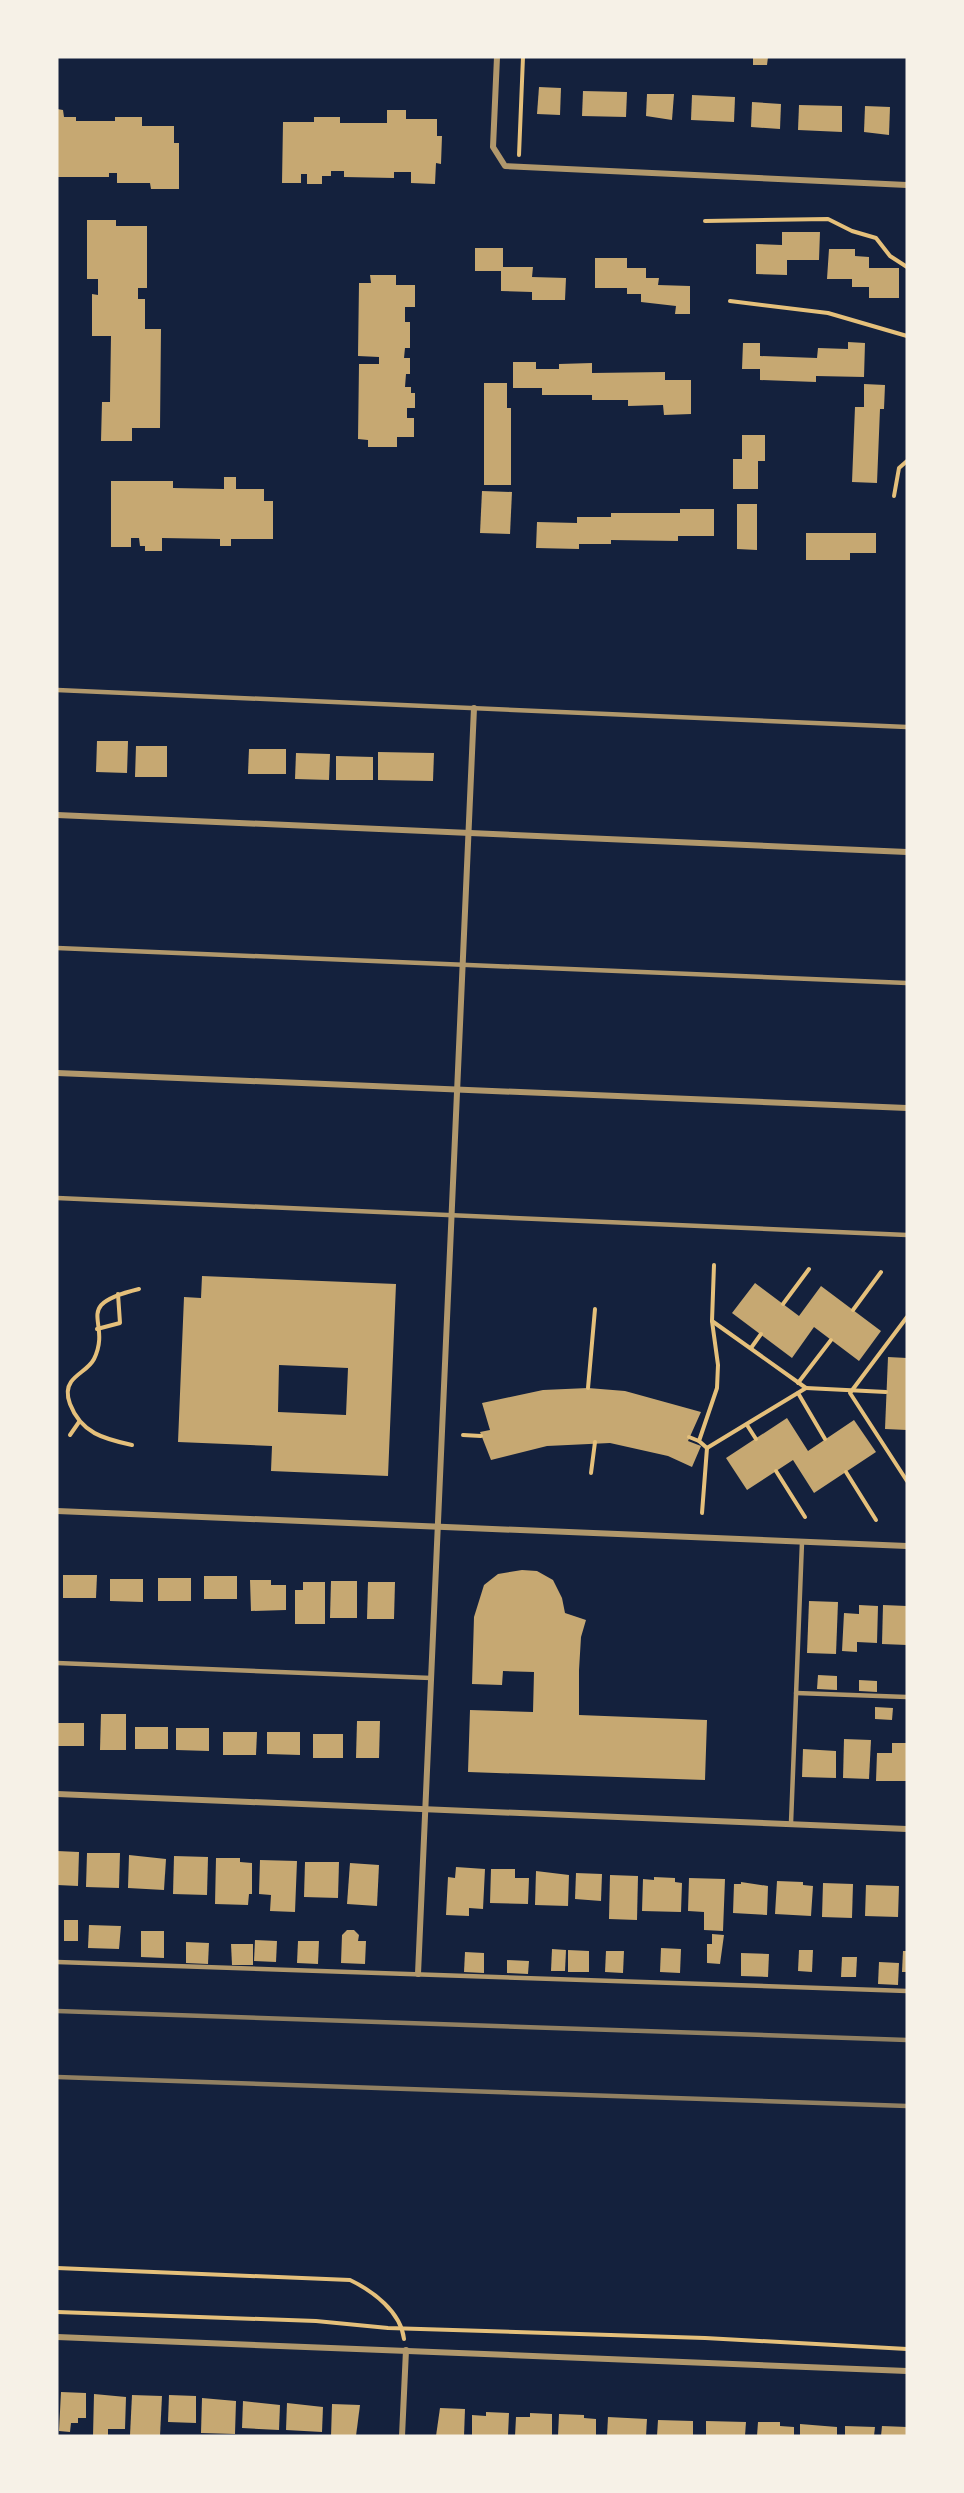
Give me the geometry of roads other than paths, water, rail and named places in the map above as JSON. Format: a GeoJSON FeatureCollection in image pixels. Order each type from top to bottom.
{"type":"FeatureCollection","features":[{"type":"Feature","properties":{"kind":"street"},"geometry":{"type":"LineString","coordinates":[[496,57],[493,147],[505,166],[907,185]]}},
{"type":"Feature","properties":{"kind":"street"},"geometry":{"type":"LineString","coordinates":[[418,1974],[474,708]]}},
{"type":"Feature","properties":{"kind":"street"},"geometry":{"type":"LineString","coordinates":[[57,815],[907,852]]}},
{"type":"Feature","properties":{"kind":"street"},"geometry":{"type":"LineString","coordinates":[[57,1073],[907,1108]]}},
{"type":"Feature","properties":{"kind":"street"},"geometry":{"type":"LineString","coordinates":[[57,1511],[907,1546]]}},
{"type":"Feature","properties":{"kind":"street"},"geometry":{"type":"LineString","coordinates":[[57,1794],[907,1829]]}},
{"type":"Feature","properties":{"kind":"street"},"geometry":{"type":"LineString","coordinates":[[57,2337],[907,2371]]}},
{"type":"Feature","properties":{"kind":"street"},"geometry":{"type":"LineString","coordinates":[[402,2436],[406,2350]]}},
{"type":"Feature","properties":{"kind":"lane"},"geometry":{"type":"LineString","coordinates":[[57,690],[907,727]]}},
{"type":"Feature","properties":{"kind":"lane"},"geometry":{"type":"LineString","coordinates":[[57,948],[907,983]]}},
{"type":"Feature","properties":{"kind":"lane"},"geometry":{"type":"LineString","coordinates":[[57,1198],[907,1236]]}},
{"type":"Feature","properties":{"kind":"lane"},"geometry":{"type":"LineString","coordinates":[[791,1823],[802,1542]]}},
{"type":"Feature","properties":{"kind":"lane"},"geometry":{"type":"LineString","coordinates":[[57,1663],[431,1678]]}},
{"type":"Feature","properties":{"kind":"lane"},"geometry":{"type":"LineString","coordinates":[[796,1693],[907,1697]]}},
{"type":"Feature","properties":{"kind":"lane"},"geometry":{"type":"LineString","coordinates":[[57,1962],[907,1991]]}},
{"type":"Feature","properties":{"kind":"railway"},"geometry":{"type":"LineString","coordinates":[[57,2011],[907,2040]]}},
{"type":"Feature","properties":{"kind":"railway"},"geometry":{"type":"LineString","coordinates":[[57,2077],[907,2106]]}}]}
